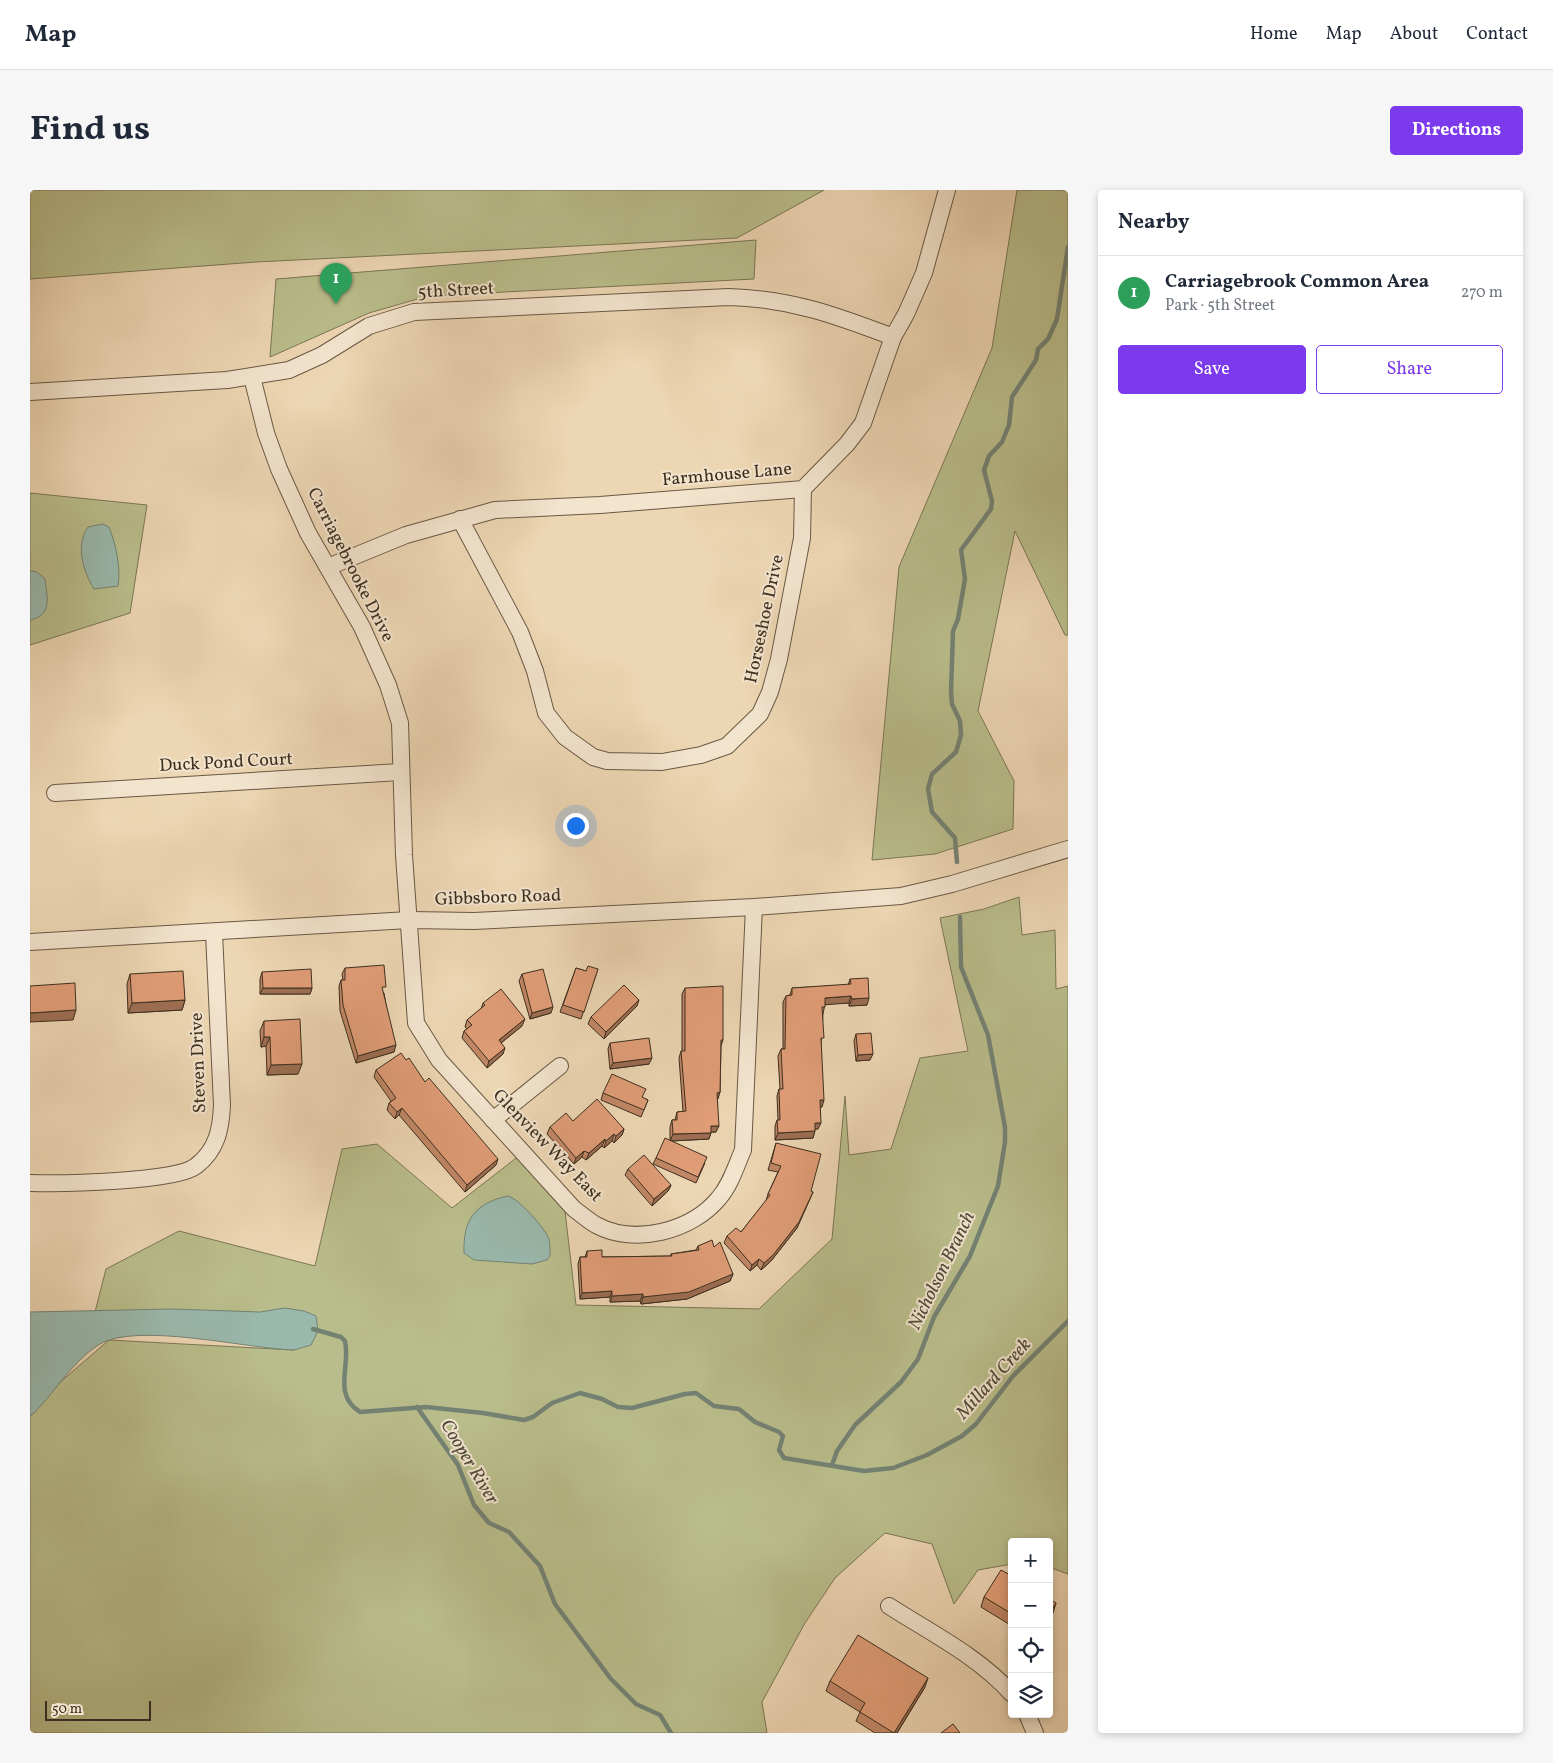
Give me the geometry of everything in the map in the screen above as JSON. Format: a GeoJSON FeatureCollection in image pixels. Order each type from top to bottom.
{"type":"FeatureCollection","features":[{"type":"Feature","properties":{"kind":"street","name":"Farmhouse Lane"},"geometry":{"type":"LineString","coordinates":[[328,567],[406,535],[495,510],[600,505],[803,489],[847,444],[863,423],[893,337],[906,314],[924,273],[947,190]]}},
{"type":"Feature","properties":{"kind":"street","name":"5th Street"},"geometry":{"type":"LineString","coordinates":[[30,392],[252,377],[289,370],[322,355],[369,326],[414,312],[729,297],[764,298],[792,303],[832,314],[893,337]]}},
{"type":"Feature","properties":{"kind":"street","name":"Carriagebrooke Drive"},"geometry":{"type":"LineString","coordinates":[[252,377],[266,433],[279,469],[308,533],[362,627],[388,685],[400,723],[400,772],[409,920]]}},
{"type":"Feature","properties":{"kind":"street","name":"Horseshoe Drive"},"geometry":{"type":"LineString","coordinates":[[460,519],[520,632],[546,713],[564,737],[580,750],[607,762],[662,762],[702,755],[727,746],[760,714],[770,692],[781,650],[802,538],[803,489]]}},
{"type":"Feature","properties":{"kind":"street","name":"Duck Pond Court"},"geometry":{"type":"LineString","coordinates":[[55,793],[400,772]]}},
{"type":"Feature","properties":{"kind":"street","name":"Gibbsboro Road"},"geometry":{"type":"LineString","coordinates":[[30,942],[214,933],[409,920],[474,921],[754,907],[901,896],[966,880],[1068,849]]}},
{"type":"Feature","properties":{"kind":"street","name":"Glenview Way East"},"geometry":{"type":"LineString","coordinates":[[409,920],[416,1023],[439,1060],[574,1209],[597,1226],[620,1233],[644,1234],[668,1230],[698,1217],[719,1198],[731,1180],[743,1150],[754,907]]}},
{"type":"Feature","properties":{"kind":"street","name":"Steven Drive"},"geometry":{"type":"LineString","coordinates":[[30,1183],[133,1179],[182,1174],[196,1167],[208,1154],[216,1142],[221,1125],[222,1105],[214,933]]}},
{"type":"Feature","properties":{"kind":"street"},"geometry":{"type":"LineString","coordinates":[[493,1120],[560,1066]]}},
{"type":"Feature","properties":{"kind":"street"},"geometry":{"type":"LineString","coordinates":[[889,1606],[976,1661],[1000,1680],[1008,1689]]}},
{"type":"Feature","properties":{"kind":"street"},"geometry":{"type":"LineString","coordinates":[[1029,1718],[1035,1733]]}},
{"type":"Feature","properties":{"kind":"green space"},"geometry":{"type":"Polygon","coordinates":[[[30,190],[824,190],[737,238],[256,262],[30,279],[30,190]]]}},
{"type":"Feature","properties":{"kind":"green space"},"geometry":{"type":"Polygon","coordinates":[[[1017,190],[1068,190],[1068,635],[1065,635],[1015,531],[978,711],[1014,781],[1013,829],[935,854],[872,860],[899,567],[992,348],[1017,190]]]}},
{"type":"Feature","properties":{"kind":"green space"},"geometry":{"type":"Polygon","coordinates":[[[756,240],[754,279],[428,296],[369,313],[270,357],[276,279],[756,240]]]}},
{"type":"Feature","properties":{"kind":"green space"},"geometry":{"type":"Polygon","coordinates":[[[30,493],[147,505],[130,613],[30,645],[30,493]]]}},
{"type":"Feature","properties":{"kind":"green space"},"geometry":{"type":"Polygon","coordinates":[[[1019,897],[1022,935],[1055,930],[1056,989],[1068,986],[1068,1574],[1053,1568],[1053,1538],[1008,1538],[1008,1565],[978,1570],[954,1604],[932,1544],[885,1533],[835,1578],[805,1623],[762,1702],[767,1733],[30,1733],[30,1408],[109,1340],[294,1350],[95,1312],[106,1269],[179,1231],[315,1266],[342,1149],[377,1144],[452,1208],[520,1155],[564,1203],[576,1305],[759,1309],[832,1239],[845,1096],[849,1155],[891,1149],[920,1058],[968,1051],[940,918],[984,909],[1019,897]]]}},
{"type":"Feature","properties":{"kind":"shaded area"},"geometry":{"type":"Polygon","coordinates":[[[103,524],[109,527],[116,549],[119,572],[118,586],[94,589],[84,566],[81,550],[82,542],[88,527],[103,524]]]}},
{"type":"Feature","properties":{"kind":"shaded area"},"geometry":{"type":"Polygon","coordinates":[[[30,571],[37,572],[45,579],[47,605],[42,614],[30,620],[30,571]]]}},
{"type":"Feature","properties":{"kind":"shaded area"},"geometry":{"type":"Polygon","coordinates":[[[508,1196],[525,1208],[547,1234],[550,1256],[547,1260],[532,1264],[474,1260],[464,1253],[466,1232],[473,1215],[487,1203],[508,1196]]]}},
{"type":"Feature","properties":{"kind":"shaded area"},"geometry":{"type":"Polygon","coordinates":[[[285,1308],[304,1311],[316,1316],[318,1331],[311,1345],[294,1350],[165,1336],[115,1338],[98,1345],[79,1361],[30,1417],[30,1312],[172,1309],[260,1312],[285,1308]]]}},
{"type":"Feature","properties":{"kind":"building"},"geometry":{"type":"Polygon","coordinates":[[[384,965],[386,987],[382,987],[396,1045],[358,1056],[343,1005],[341,980],[345,980],[345,968],[384,965]]]}},
{"type":"Feature","properties":{"kind":"building"},"geometry":{"type":"Polygon","coordinates":[[[588,966],[598,969],[584,1012],[563,1005],[576,968],[586,971],[588,966]]]}},
{"type":"Feature","properties":{"kind":"building"},"geometry":{"type":"Polygon","coordinates":[[[311,969],[312,988],[263,988],[262,972],[311,969]]]}},
{"type":"Feature","properties":{"kind":"building"},"geometry":{"type":"Polygon","coordinates":[[[543,969],[553,1007],[532,1013],[522,974],[543,969]]]}},
{"type":"Feature","properties":{"kind":"building"},"geometry":{"type":"Polygon","coordinates":[[[183,971],[185,1000],[132,1003],[130,974],[183,971]]]}},
{"type":"Feature","properties":{"kind":"building"},"geometry":{"type":"Polygon","coordinates":[[[868,978],[869,998],[852,999],[851,996],[825,998],[825,1007],[822,1007],[824,1038],[821,1038],[824,1100],[820,1100],[821,1123],[815,1123],[815,1131],[778,1133],[777,1120],[780,1120],[779,1089],[783,1089],[781,1049],[785,1049],[786,996],[792,995],[792,988],[851,984],[850,979],[868,978]]]}},
{"type":"Feature","properties":{"kind":"building"},"geometry":{"type":"Polygon","coordinates":[[[75,983],[76,1010],[30,1013],[30,986],[75,983]]]}},
{"type":"Feature","properties":{"kind":"building"},"geometry":{"type":"Polygon","coordinates":[[[624,985],[639,1000],[606,1032],[591,1017],[624,985]]]}},
{"type":"Feature","properties":{"kind":"building"},"geometry":{"type":"Polygon","coordinates":[[[723,986],[723,1040],[721,1040],[720,1092],[717,1093],[719,1126],[711,1126],[711,1133],[673,1134],[672,1120],[677,1120],[677,1112],[686,1111],[681,1051],[685,1051],[685,988],[723,986]]]}},
{"type":"Feature","properties":{"kind":"building"},"geometry":{"type":"Polygon","coordinates":[[[501,989],[525,1019],[499,1040],[505,1048],[489,1061],[464,1031],[472,1025],[467,1020],[485,1005],[483,1003],[501,989]]]}},
{"type":"Feature","properties":{"kind":"building"},"geometry":{"type":"Polygon","coordinates":[[[300,1019],[302,1064],[271,1065],[270,1037],[264,1037],[264,1021],[300,1019]]]}},
{"type":"Feature","properties":{"kind":"building"},"geometry":{"type":"Polygon","coordinates":[[[871,1033],[873,1054],[858,1055],[856,1034],[871,1033]]]}},
{"type":"Feature","properties":{"kind":"building"},"geometry":{"type":"Polygon","coordinates":[[[649,1038],[652,1058],[613,1063],[610,1043],[649,1038]]]}},
{"type":"Feature","properties":{"kind":"building"},"geometry":{"type":"Polygon","coordinates":[[[401,1053],[406,1060],[409,1058],[425,1082],[429,1078],[498,1159],[467,1185],[402,1108],[397,1112],[389,1103],[396,1098],[376,1070],[401,1053]]]}},
{"type":"Feature","properties":{"kind":"building"},"geometry":{"type":"Polygon","coordinates":[[[612,1074],[646,1089],[642,1097],[648,1100],[644,1110],[603,1093],[612,1074]]]}},
{"type":"Feature","properties":{"kind":"building"},"geometry":{"type":"Polygon","coordinates":[[[597,1099],[624,1129],[616,1136],[614,1134],[606,1141],[605,1139],[589,1153],[584,1151],[576,1158],[550,1127],[566,1113],[573,1121],[597,1099]]]}},
{"type":"Feature","properties":{"kind":"building"},"geometry":{"type":"Polygon","coordinates":[[[665,1138],[707,1157],[698,1177],[656,1158],[665,1138]]]}},
{"type":"Feature","properties":{"kind":"building"},"geometry":{"type":"Polygon","coordinates":[[[776,1143],[821,1154],[811,1191],[813,1192],[799,1222],[773,1255],[764,1263],[759,1259],[752,1265],[727,1236],[736,1228],[741,1232],[770,1195],[768,1194],[781,1166],[771,1163],[776,1143]]]}},
{"type":"Feature","properties":{"kind":"building"},"geometry":{"type":"Polygon","coordinates":[[[644,1155],[671,1185],[654,1199],[628,1169],[644,1155]]]}},
{"type":"Feature","properties":{"kind":"building"},"geometry":{"type":"Polygon","coordinates":[[[712,1240],[714,1247],[720,1242],[733,1274],[689,1292],[643,1297],[643,1294],[612,1296],[612,1291],[582,1293],[580,1257],[587,1257],[587,1251],[602,1250],[602,1257],[672,1256],[671,1254],[699,1250],[698,1246],[712,1240]]]}},
{"type":"Feature","properties":{"kind":"building"},"geometry":{"type":"Polygon","coordinates":[[[1001,1570],[1008,1574],[1008,1612],[984,1597],[1001,1570]]]}},
{"type":"Feature","properties":{"kind":"building"},"geometry":{"type":"Polygon","coordinates":[[[858,1635],[928,1678],[894,1733],[860,1712],[865,1703],[830,1681],[858,1635]]]}},
{"type":"Feature","properties":{"kind":"building"},"geometry":{"type":"Polygon","coordinates":[[[953,1724],[960,1733],[941,1733],[953,1724]]]}},
{"type":"Feature","properties":{"kind":"waterway","name":"Nicholson Branch"},"geometry":{"type":"LineString","coordinates":[[957,862],[955,838],[932,812],[928,789],[932,774],[956,752],[961,735],[960,721],[952,704],[951,692],[953,631],[958,619],[965,579],[961,550],[991,509],[992,501],[984,470],[989,456],[1002,442],[1009,425],[1012,397],[1036,360],[1038,349],[1048,339],[1057,319],[1068,247]]}},
{"type":"Feature","properties":{"kind":"waterway","name":"Nicholson Branch"},"geometry":{"type":"LineString","coordinates":[[832,1465],[837,1451],[855,1425],[901,1382],[918,1359],[934,1317],[970,1256],[998,1186],[1005,1142],[1005,1127],[988,1035],[961,967],[960,917]]}},
{"type":"Feature","properties":{"kind":"waterway","name":"Millard Creek"},"geometry":{"type":"LineString","coordinates":[[313,1329],[341,1337],[345,1341],[345,1388],[347,1397],[360,1412],[426,1407],[483,1413],[524,1420],[533,1417],[552,1403],[580,1393],[602,1399],[618,1407],[632,1408],[685,1394],[696,1393],[714,1406],[739,1409],[755,1422],[779,1432],[783,1436],[779,1450],[784,1458],[864,1471],[893,1468],[927,1455],[962,1436],[976,1424],[1013,1376],[1068,1321]]}},
{"type":"Feature","properties":{"kind":"waterway","name":"Cooper River"},"geometry":{"type":"LineString","coordinates":[[417,1407],[458,1465],[474,1505],[489,1523],[509,1532],[540,1566],[555,1604],[611,1679],[636,1704],[660,1715],[671,1733]]}},
{"type":"Feature","properties":{"kind":"place","name":"Carriagebrook Common Area"},"geometry":{"type":"Point","coordinates":[336,304]}}]}
